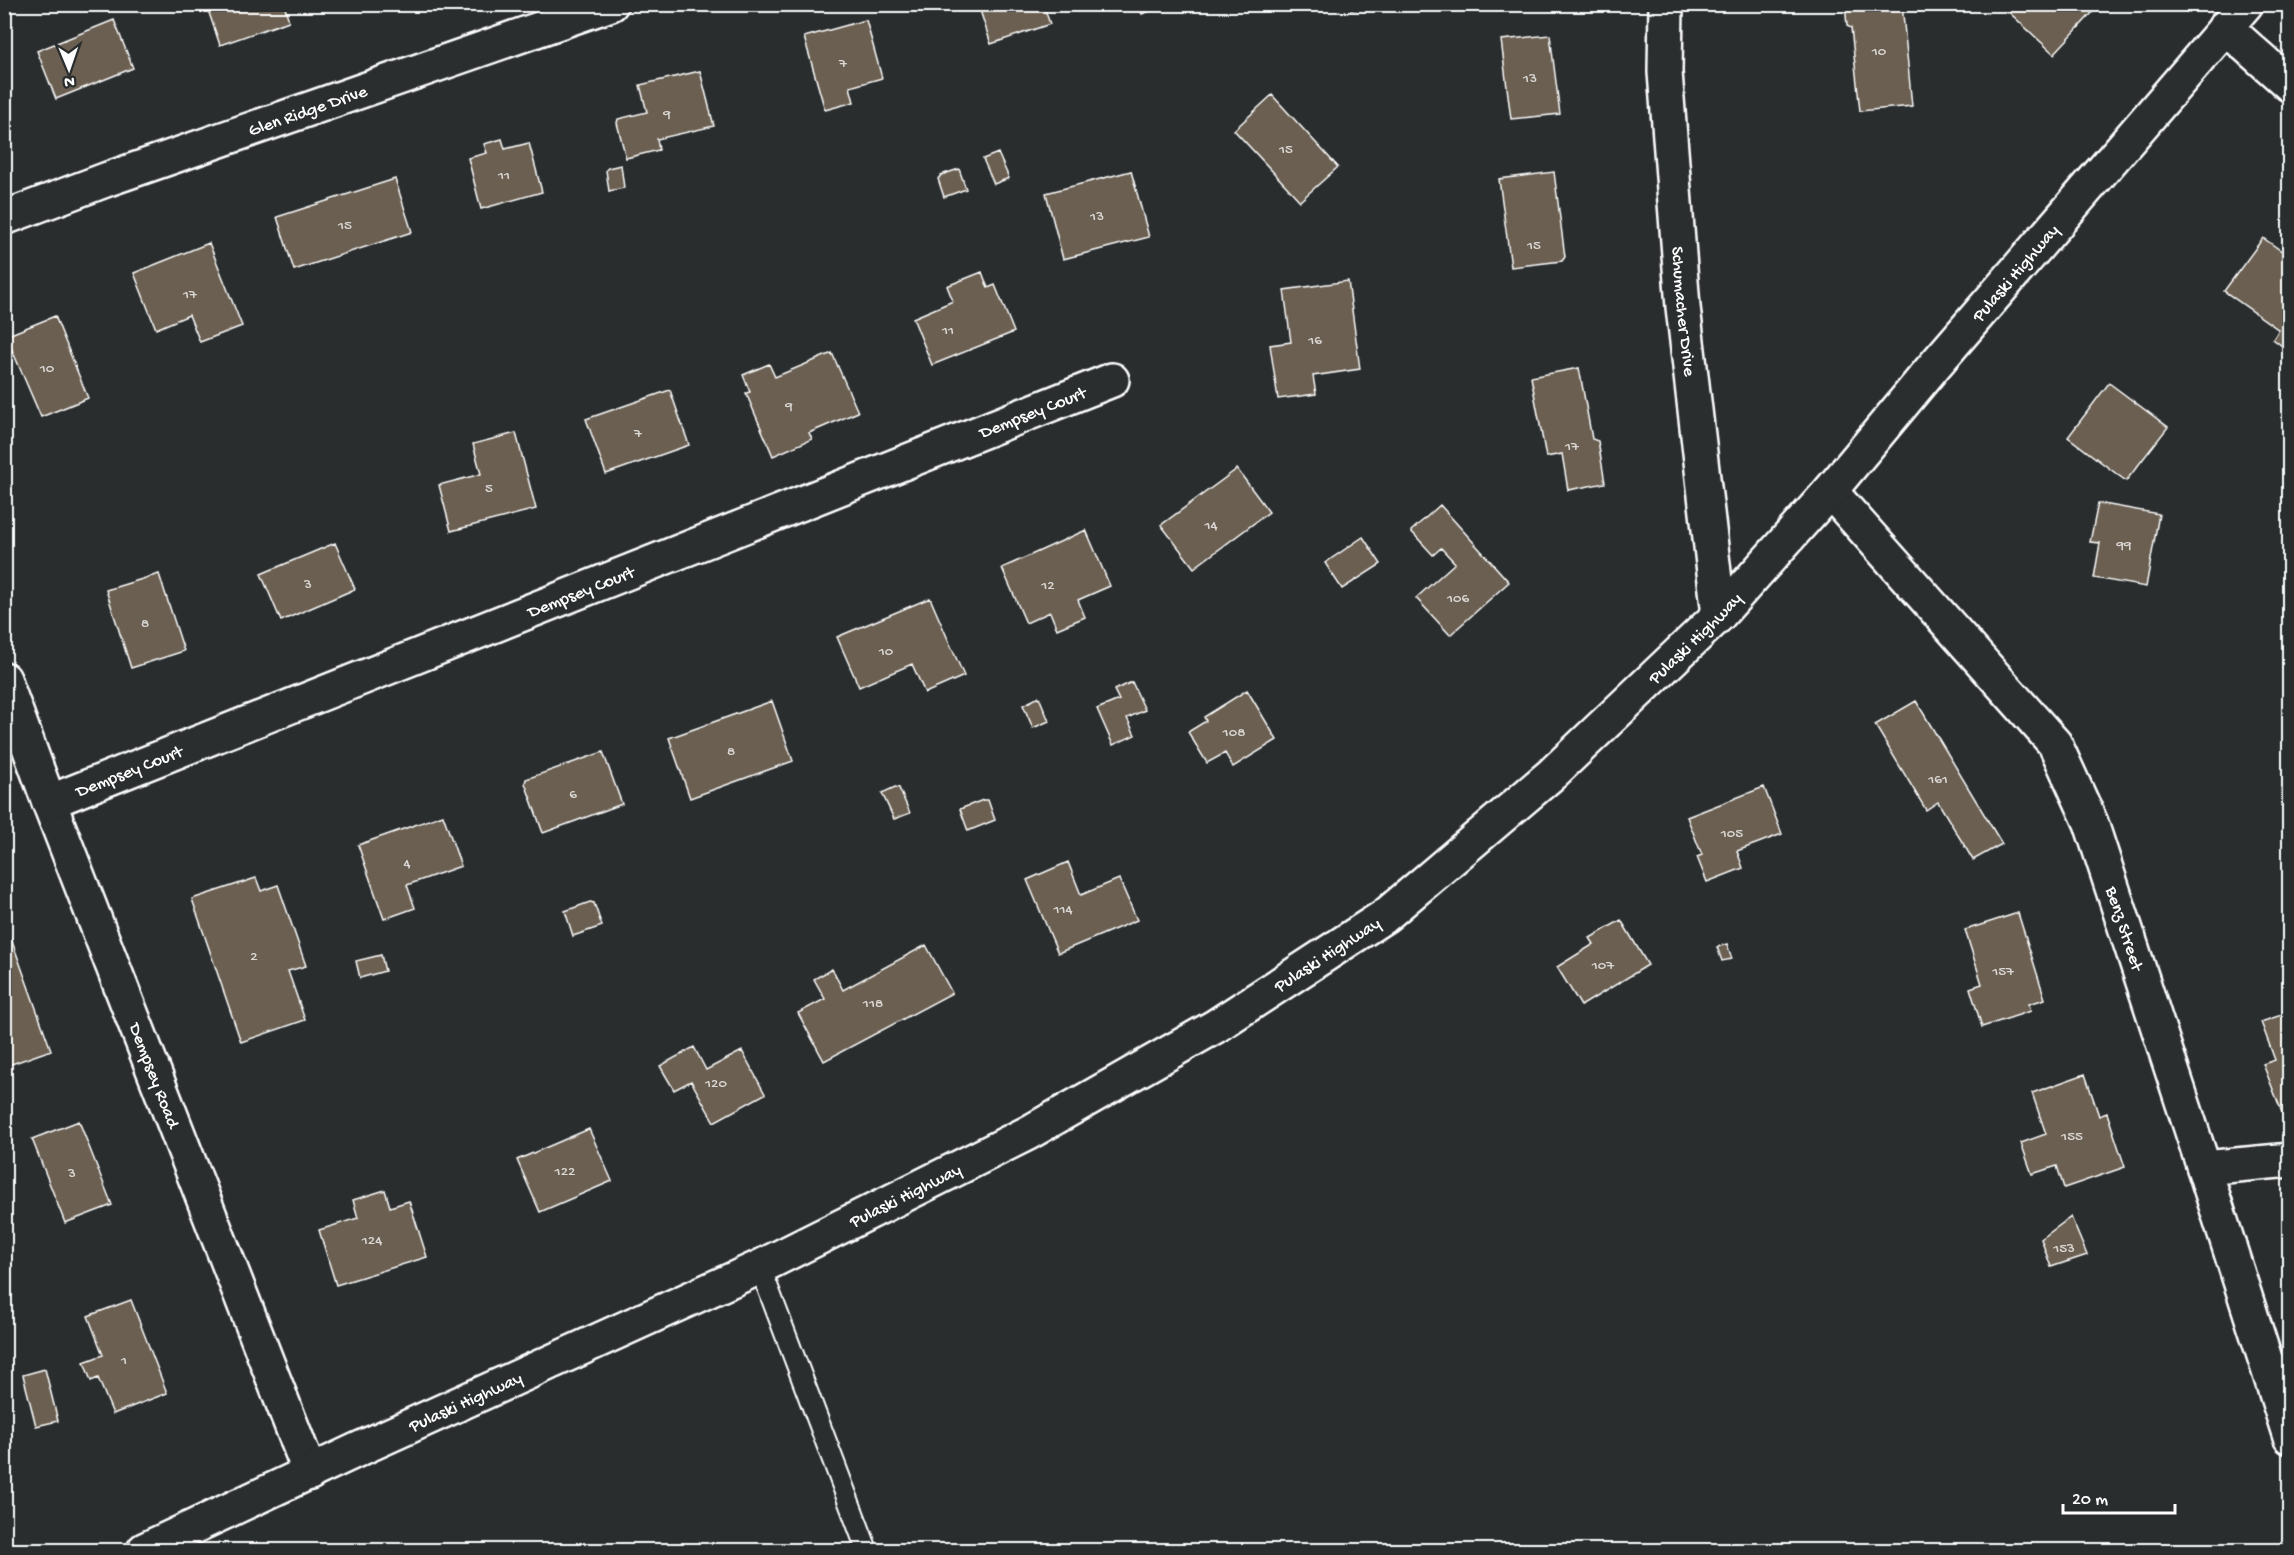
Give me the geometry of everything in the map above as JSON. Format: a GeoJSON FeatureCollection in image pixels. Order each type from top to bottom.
{"type":"FeatureCollection","features":[{"type":"Feature","properties":{"kind":"street","name":"Glen Ridge Drive"},"geometry":{"type":"LineString","coordinates":[[4,218],[533,17],[611,4]]}},
{"type":"Feature","properties":{"kind":"street","name":"Schumacher Drive"},"geometry":{"type":"LineString","coordinates":[[1666,4],[1665,72],[1683,307],[1719,615]]}},
{"type":"Feature","properties":{"kind":"street","name":"Pulaski Highway"},"geometry":{"type":"LineString","coordinates":[[144,1551],[760,1267],[1028,1133],[1216,1026],[1386,915],[1552,774],[1719,615],[1830,491],[2235,16]]}},
{"type":"Feature","properties":{"kind":"street"},"geometry":{"type":"LineString","coordinates":[[2235,16],[2289,85]]}},
{"type":"Feature","properties":{"kind":"street","name":"Dempsey Court"},"geometry":{"type":"LineString","coordinates":[[49,802],[1112,380]]}},
{"type":"Feature","properties":{"kind":"street","name":"Benz Street"},"geometry":{"type":"LineString","coordinates":[[1830,491],[2055,744],[2091,824],[2289,1437]]}},
{"type":"Feature","properties":{"kind":"street","name":"Dempsey Road"},"geometry":{"type":"LineString","coordinates":[[4,679],[49,802],[309,1473]]}},
{"type":"Feature","properties":{"kind":"street"},"geometry":{"type":"LineString","coordinates":[[2204,1168],[2289,1160]]}},
{"type":"Feature","properties":{"kind":"lane"},"geometry":{"type":"LineString","coordinates":[[760,1267],[867,1551]]}},
{"type":"Feature","properties":{"kind":"building"},"geometry":{"type":"Polygon","coordinates":[[[206,4],[284,4],[289,21],[220,45],[206,4]]]}},
{"type":"Feature","properties":{"kind":"building"},"geometry":{"type":"Polygon","coordinates":[[[978,4],[1043,4],[1050,24],[991,44],[978,4]]]}},
{"type":"Feature","properties":{"kind":"building"},"geometry":{"type":"Polygon","coordinates":[[[1138,4],[1166,4],[1166,5],[1142,14],[1138,4]]]}},
{"type":"Feature","properties":{"kind":"building"},"geometry":{"type":"Polygon","coordinates":[[[1350,4],[1374,4],[1374,6],[1351,10],[1350,4]]]}},
{"type":"Feature","properties":{"kind":"building"},"geometry":{"type":"Polygon","coordinates":[[[1845,4],[1902,4],[1912,106],[1860,111],[1851,28],[1847,26],[1845,4]]]}},
{"type":"Feature","properties":{"kind":"building"},"geometry":{"type":"Polygon","coordinates":[[[2000,4],[2084,4],[2092,13],[2054,54],[2000,4]]]}},
{"type":"Feature","properties":{"kind":"building"},"geometry":{"type":"Polygon","coordinates":[[[114,20],[133,68],[56,99],[37,51],[114,20]]]}},
{"type":"Feature","properties":{"kind":"building"},"geometry":{"type":"Polygon","coordinates":[[[866,20],[882,78],[850,87],[854,102],[825,110],[804,37],[866,20]]]}},
{"type":"Feature","properties":{"kind":"building"},"geometry":{"type":"Polygon","coordinates":[[[1550,35],[1560,114],[1511,119],[1501,40],[1550,35]]]}},
{"type":"Feature","properties":{"kind":"building"},"geometry":{"type":"Polygon","coordinates":[[[700,71],[714,126],[657,139],[659,150],[626,158],[617,123],[618,119],[647,112],[640,85],[700,71]]]}},
{"type":"Feature","properties":{"kind":"building"},"geometry":{"type":"Polygon","coordinates":[[[1272,95],[1338,167],[1300,201],[1234,130],[1272,95]]]}},
{"type":"Feature","properties":{"kind":"building"},"geometry":{"type":"Polygon","coordinates":[[[502,139],[505,149],[529,143],[542,192],[481,209],[468,158],[487,153],[484,144],[502,139]]]}},
{"type":"Feature","properties":{"kind":"building"},"geometry":{"type":"Polygon","coordinates":[[[998,153],[1009,178],[994,184],[983,159],[998,153]]]}},
{"type":"Feature","properties":{"kind":"building"},"geometry":{"type":"Polygon","coordinates":[[[621,165],[624,188],[609,191],[606,170],[621,165]]]}},
{"type":"Feature","properties":{"kind":"building"},"geometry":{"type":"Polygon","coordinates":[[[959,169],[966,189],[944,197],[938,179],[941,175],[959,169]]]}},
{"type":"Feature","properties":{"kind":"building"},"geometry":{"type":"Polygon","coordinates":[[[1131,171],[1149,237],[1063,259],[1046,193],[1131,171]]]}},
{"type":"Feature","properties":{"kind":"building"},"geometry":{"type":"Polygon","coordinates":[[[1554,172],[1565,257],[1562,261],[1511,267],[1499,179],[1554,172]]]}},
{"type":"Feature","properties":{"kind":"building"},"geometry":{"type":"Polygon","coordinates":[[[395,179],[412,232],[294,270],[277,217],[395,179]]]}},
{"type":"Feature","properties":{"kind":"building"},"geometry":{"type":"Polygon","coordinates":[[[2263,238],[2290,257],[2290,352],[2273,339],[2279,330],[2224,291],[2263,238]]]}},
{"type":"Feature","properties":{"kind":"building"},"geometry":{"type":"Polygon","coordinates":[[[209,243],[242,326],[200,342],[189,315],[156,329],[134,273],[209,243]]]}},
{"type":"Feature","properties":{"kind":"building"},"geometry":{"type":"Polygon","coordinates":[[[982,272],[988,288],[995,285],[1014,332],[932,365],[913,318],[953,301],[947,286],[982,272]]]}},
{"type":"Feature","properties":{"kind":"building"},"geometry":{"type":"Polygon","coordinates":[[[1348,281],[1360,369],[1313,376],[1316,394],[1278,399],[1270,345],[1291,342],[1284,290],[1348,281]]]}},
{"type":"Feature","properties":{"kind":"building"},"geometry":{"type":"Polygon","coordinates":[[[55,316],[88,398],[41,417],[6,336],[55,316]]]}},
{"type":"Feature","properties":{"kind":"building"},"geometry":{"type":"Polygon","coordinates":[[[832,353],[858,412],[809,433],[812,439],[773,456],[746,393],[750,392],[743,375],[769,364],[775,377],[832,353]]]}},
{"type":"Feature","properties":{"kind":"building"},"geometry":{"type":"Polygon","coordinates":[[[832,353],[858,412],[809,433],[812,439],[773,456],[746,393],[750,392],[743,375],[769,364],[775,377],[832,353]]]}},
{"type":"Feature","properties":{"kind":"building"},"geometry":{"type":"Polygon","coordinates":[[[1579,368],[1592,439],[1598,441],[1605,483],[1568,490],[1562,454],[1546,457],[1531,377],[1579,368]]]}},
{"type":"Feature","properties":{"kind":"building"},"geometry":{"type":"Polygon","coordinates":[[[2109,383],[2168,427],[2126,481],[2068,437],[2109,383]]]}},
{"type":"Feature","properties":{"kind":"building"},"geometry":{"type":"Polygon","coordinates":[[[670,390],[689,445],[606,474],[586,419],[670,390]]]}},
{"type":"Feature","properties":{"kind":"building"},"geometry":{"type":"Polygon","coordinates":[[[516,433],[536,509],[451,531],[439,485],[481,474],[473,444],[516,433]]]}},
{"type":"Feature","properties":{"kind":"building"},"geometry":{"type":"Polygon","coordinates":[[[1237,469],[1269,512],[1194,568],[1161,525],[1237,469]]]}},
{"type":"Feature","properties":{"kind":"building"},"geometry":{"type":"Polygon","coordinates":[[[2098,503],[2159,514],[2146,587],[2094,578],[2100,543],[2090,542],[2098,503]]]}},
{"type":"Feature","properties":{"kind":"building"},"geometry":{"type":"Polygon","coordinates":[[[1440,505],[1509,582],[1450,635],[1416,598],[1455,563],[1441,548],[1433,555],[1411,531],[1440,505]]]}},
{"type":"Feature","properties":{"kind":"building"},"geometry":{"type":"Polygon","coordinates":[[[1086,530],[1110,586],[1078,600],[1085,617],[1057,629],[1050,612],[1026,623],[1002,568],[1086,530]]]}},
{"type":"Feature","properties":{"kind":"building"},"geometry":{"type":"Polygon","coordinates":[[[1363,537],[1381,564],[1342,589],[1325,563],[1363,537]]]}},
{"type":"Feature","properties":{"kind":"building"},"geometry":{"type":"Polygon","coordinates":[[[335,543],[355,589],[281,621],[261,574],[335,543]]]}},
{"type":"Feature","properties":{"kind":"building"},"geometry":{"type":"Polygon","coordinates":[[[159,574],[184,651],[131,668],[106,590],[159,574]]]}},
{"type":"Feature","properties":{"kind":"building"},"geometry":{"type":"Polygon","coordinates":[[[930,598],[964,676],[925,693],[912,664],[859,687],[837,637],[930,598]]]}},
{"type":"Feature","properties":{"kind":"building"},"geometry":{"type":"Polygon","coordinates":[[[1132,682],[1145,710],[1127,718],[1135,735],[1113,745],[1097,709],[1119,700],[1114,690],[1132,682]]]}},
{"type":"Feature","properties":{"kind":"building"},"geometry":{"type":"Polygon","coordinates":[[[1247,690],[1277,740],[1233,767],[1225,753],[1207,763],[1188,732],[1206,721],[1204,717],[1247,690]]]}},
{"type":"Feature","properties":{"kind":"building"},"geometry":{"type":"Polygon","coordinates":[[[1039,697],[1049,721],[1033,728],[1023,705],[1039,697]]]}},
{"type":"Feature","properties":{"kind":"building"},"geometry":{"type":"Polygon","coordinates":[[[772,701],[793,761],[690,798],[669,738],[772,701]]]}},
{"type":"Feature","properties":{"kind":"building"},"geometry":{"type":"Polygon","coordinates":[[[1916,701],[2002,844],[1973,860],[1938,802],[1926,810],[1875,725],[1916,701]]]}},
{"type":"Feature","properties":{"kind":"building"},"geometry":{"type":"Polygon","coordinates":[[[603,752],[622,804],[543,833],[525,783],[526,779],[603,752]]]}},
{"type":"Feature","properties":{"kind":"building"},"geometry":{"type":"Polygon","coordinates":[[[895,787],[899,788],[910,813],[894,819],[882,793],[895,787]]]}},
{"type":"Feature","properties":{"kind":"building"},"geometry":{"type":"Polygon","coordinates":[[[1764,787],[1782,834],[1737,851],[1743,868],[1707,882],[1697,857],[1702,855],[1687,817],[1764,787]]]}},
{"type":"Feature","properties":{"kind":"building"},"geometry":{"type":"Polygon","coordinates":[[[988,800],[995,820],[968,831],[960,809],[988,800]]]}},
{"type":"Feature","properties":{"kind":"building"},"geometry":{"type":"Polygon","coordinates":[[[443,815],[461,866],[407,885],[415,908],[384,919],[358,845],[443,815]]]}},
{"type":"Feature","properties":{"kind":"building"},"geometry":{"type":"Polygon","coordinates":[[[1068,862],[1081,895],[1119,879],[1137,920],[1058,953],[1027,880],[1068,862]]]}},
{"type":"Feature","properties":{"kind":"building"},"geometry":{"type":"Polygon","coordinates":[[[256,878],[261,891],[278,885],[306,966],[288,971],[305,1020],[241,1042],[192,899],[256,878]]]}},
{"type":"Feature","properties":{"kind":"building"},"geometry":{"type":"Polygon","coordinates":[[[590,902],[594,903],[602,926],[573,936],[565,911],[590,902]]]}},
{"type":"Feature","properties":{"kind":"building"},"geometry":{"type":"Polygon","coordinates":[[[2018,913],[2045,999],[2029,1004],[2031,1011],[1982,1027],[1970,988],[1982,984],[1965,930],[2018,913]]]}},
{"type":"Feature","properties":{"kind":"building"},"geometry":{"type":"Polygon","coordinates":[[[1621,920],[1648,965],[1581,1006],[1557,967],[1594,944],[1590,938],[1621,920]]]}},
{"type":"Feature","properties":{"kind":"building"},"geometry":{"type":"Polygon","coordinates":[[[9,933],[51,1050],[6,1066],[4,934],[9,933]]]}},
{"type":"Feature","properties":{"kind":"building"},"geometry":{"type":"Polygon","coordinates":[[[1727,944],[1732,959],[1722,961],[1717,947],[1727,944]]]}},
{"type":"Feature","properties":{"kind":"building"},"geometry":{"type":"Polygon","coordinates":[[[926,945],[952,993],[824,1061],[798,1013],[825,999],[814,979],[832,969],[843,990],[926,945]]]}},
{"type":"Feature","properties":{"kind":"building"},"geometry":{"type":"Polygon","coordinates":[[[381,955],[385,971],[360,978],[356,961],[381,955]]]}},
{"type":"Feature","properties":{"kind":"building"},"geometry":{"type":"Polygon","coordinates":[[[2290,1012],[2290,1112],[2283,1115],[2263,1064],[2275,1060],[2261,1022],[2290,1012]]]}},
{"type":"Feature","properties":{"kind":"building"},"geometry":{"type":"Polygon","coordinates":[[[694,1047],[706,1070],[742,1051],[765,1094],[714,1122],[691,1081],[674,1090],[660,1066],[694,1047]]]}},
{"type":"Feature","properties":{"kind":"building"},"geometry":{"type":"Polygon","coordinates":[[[2085,1074],[2099,1116],[2107,1113],[2125,1167],[2064,1188],[2057,1166],[2032,1174],[2021,1143],[2046,1134],[2032,1093],[2085,1074]]]}},
{"type":"Feature","properties":{"kind":"building"},"geometry":{"type":"Polygon","coordinates":[[[79,1121],[112,1205],[65,1223],[32,1139],[79,1121]]]}},
{"type":"Feature","properties":{"kind":"building"},"geometry":{"type":"Polygon","coordinates":[[[589,1129],[612,1181],[540,1212],[517,1160],[589,1129]]]}},
{"type":"Feature","properties":{"kind":"building"},"geometry":{"type":"Polygon","coordinates":[[[385,1190],[390,1207],[409,1201],[427,1257],[336,1285],[319,1230],[358,1218],[353,1200],[385,1190]]]}},
{"type":"Feature","properties":{"kind":"building"},"geometry":{"type":"Polygon","coordinates":[[[2071,1217],[2087,1255],[2051,1267],[2041,1239],[2071,1217]]]}},
{"type":"Feature","properties":{"kind":"building"},"geometry":{"type":"Polygon","coordinates":[[[131,1300],[167,1393],[113,1414],[98,1378],[91,1381],[84,1362],[103,1355],[88,1316],[131,1300]]]}},
{"type":"Feature","properties":{"kind":"building"},"geometry":{"type":"Polygon","coordinates":[[[45,1369],[58,1421],[36,1426],[23,1375],[45,1369]]]}}]}
